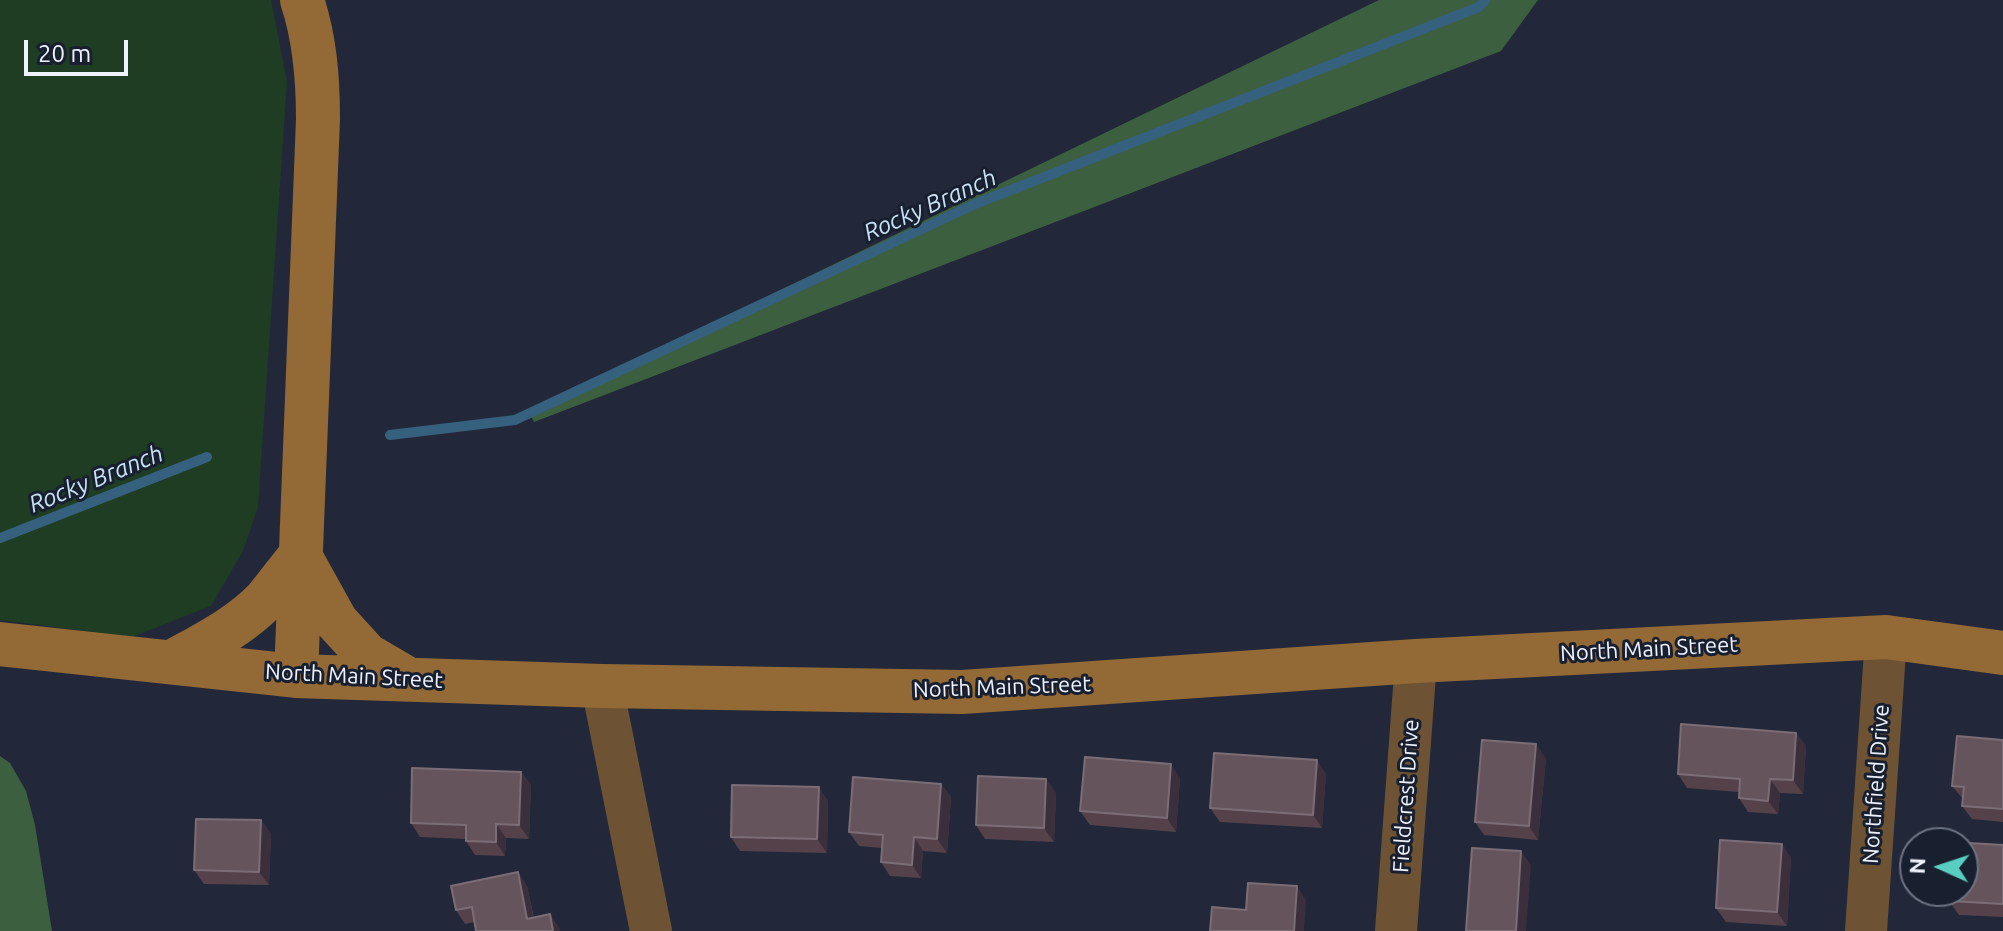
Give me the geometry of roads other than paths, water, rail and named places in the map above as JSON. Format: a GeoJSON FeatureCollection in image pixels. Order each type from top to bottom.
{"type":"FeatureCollection","features":[{"type":"Feature","properties":{"kind":"street"},"geometry":{"type":"LineString","coordinates":[[296,676],[318,119],[317,72],[310,25],[302,0]]}},
{"type":"Feature","properties":{"kind":"street"},"geometry":{"type":"LineString","coordinates":[[172,662],[225,633],[264,601],[300,556]]}},
{"type":"Feature","properties":{"kind":"street"},"geometry":{"type":"LineString","coordinates":[[300,556],[336,621],[367,655],[409,679]]}},
{"type":"Feature","properties":{"kind":"street","name":"North Main Street"},"geometry":{"type":"LineString","coordinates":[[0,644],[296,676],[602,686],[962,692],[1416,661],[1886,637],[2003,653]]}},
{"type":"Feature","properties":{"kind":"street","name":"Northfield Drive"},"geometry":{"type":"LineString","coordinates":[[1866,931],[1886,637]]}},
{"type":"Feature","properties":{"kind":"street","name":"Fieldcrest Drive"},"geometry":{"type":"LineString","coordinates":[[1396,931],[1416,661]]}},
{"type":"Feature","properties":{"kind":"street"},"geometry":{"type":"LineString","coordinates":[[602,686],[651,931]]}},
{"type":"Feature","properties":{"kind":"waterway","name":"Rocky Branch"},"geometry":{"type":"LineString","coordinates":[[390,435],[515,420],[975,204],[1479,7],[1485,0]]}},
{"type":"Feature","properties":{"kind":"waterway","name":"Rocky Branch"},"geometry":{"type":"LineString","coordinates":[[0,538],[207,457]]}}]}
